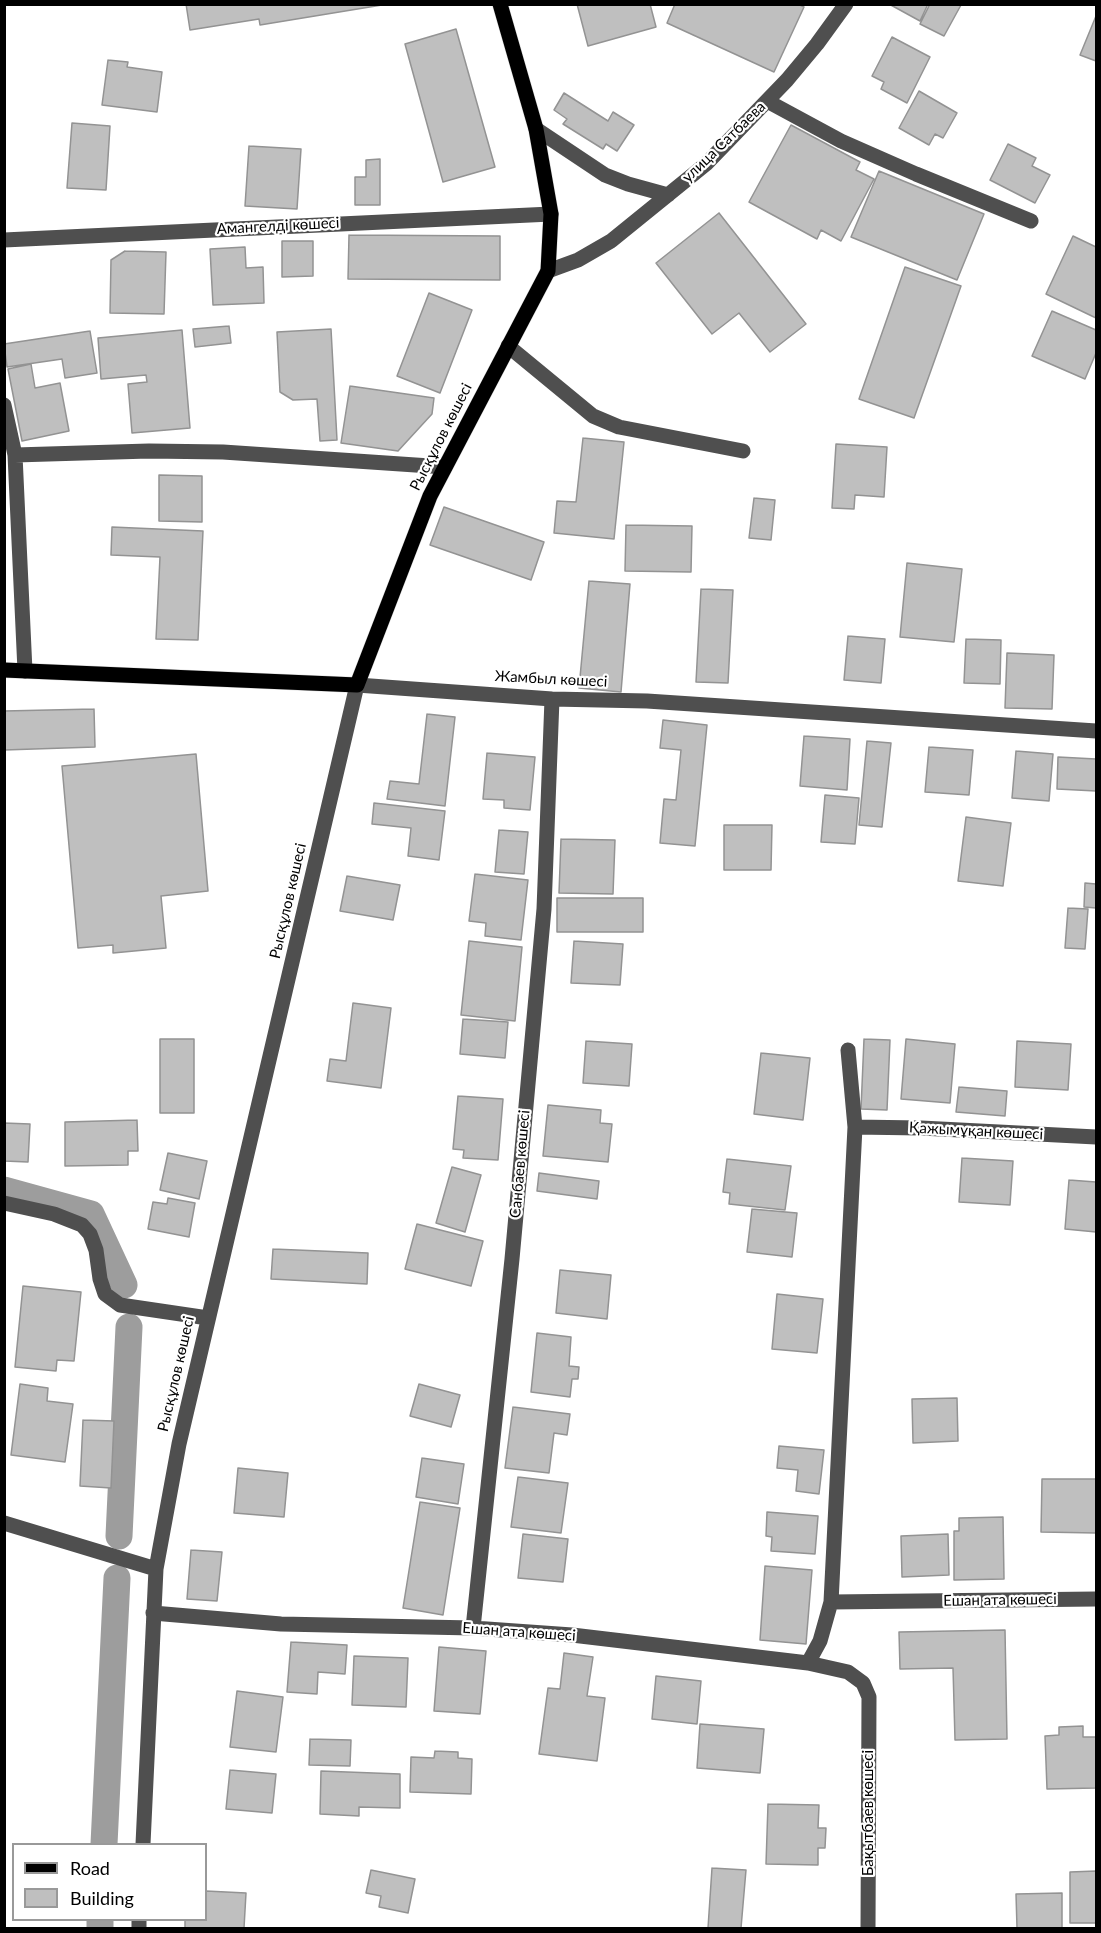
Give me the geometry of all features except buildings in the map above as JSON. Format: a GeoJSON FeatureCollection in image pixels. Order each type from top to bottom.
{"type":"FeatureCollection","features":[{"type":"Feature","properties":{"kind":"main road","name":"Рысқұлов көшесі"},"geometry":{"type":"LineString","coordinates":[[357,685],[430,496],[548,272],[551,214],[536,129],[500,4]]}},
{"type":"Feature","properties":{"kind":"main road","name":"Жамбыл көшесі"},"geometry":{"type":"LineString","coordinates":[[4,670],[357,685]]}},
{"type":"Feature","properties":{"kind":"street","name":"улица Сатбаева"},"geometry":{"type":"LineString","coordinates":[[548,272],[578,260],[611,241],[706,164],[767,101],[817,44],[846,4]]}},
{"type":"Feature","properties":{"kind":"street"},"geometry":{"type":"LineString","coordinates":[[767,101],[841,141],[1030,221]]}},
{"type":"Feature","properties":{"kind":"street"},"geometry":{"type":"LineString","coordinates":[[536,129],[605,175],[668,195]]}},
{"type":"Feature","properties":{"kind":"street","name":"Амангелді көшесі"},"geometry":{"type":"LineString","coordinates":[[4,240],[551,214]]}},
{"type":"Feature","properties":{"kind":"street"},"geometry":{"type":"LineString","coordinates":[[508,346],[592,416],[619,427],[743,451]]}},
{"type":"Feature","properties":{"kind":"street"},"geometry":{"type":"LineString","coordinates":[[4,405],[15,455],[25,671]]}},
{"type":"Feature","properties":{"kind":"street"},"geometry":{"type":"LineString","coordinates":[[15,455],[148,451],[223,452],[445,467]]}},
{"type":"Feature","properties":{"kind":"street","name":"Жамбыл көшесі"},"geometry":{"type":"LineString","coordinates":[[357,685],[552,699],[647,701],[1096,731]]}},
{"type":"Feature","properties":{"kind":"street","name":"Рысқұлов көшесі"},"geometry":{"type":"LineString","coordinates":[[142,1843],[156,1569],[179,1444],[357,685]]}},
{"type":"Feature","properties":{"kind":"street","name":"Санбаев көшесі"},"geometry":{"type":"LineString","coordinates":[[472,1628],[512,1259],[544,909],[552,699]]}},
{"type":"Feature","properties":{"kind":"street"},"geometry":{"type":"LineString","coordinates":[[808,1663],[820,1641],[831,1602],[855,1127],[848,1050]]}},
{"type":"Feature","properties":{"kind":"street","name":"Қажымұқан көшесі"},"geometry":{"type":"LineString","coordinates":[[855,1127],[1096,1137]]}},
{"type":"Feature","properties":{"kind":"street"},"geometry":{"type":"LineString","coordinates":[[4,1203],[54,1214],[82,1225],[90,1234],[96,1250],[100,1279],[105,1294],[120,1305],[208,1318]]}},
{"type":"Feature","properties":{"kind":"street"},"geometry":{"type":"LineString","coordinates":[[4,1523],[156,1569]]}},
{"type":"Feature","properties":{"kind":"street","name":"Ешан ата көшесі"},"geometry":{"type":"LineString","coordinates":[[831,1602],[1096,1599]]}},
{"type":"Feature","properties":{"kind":"street","name":"Ешан ата көшесі"},"geometry":{"type":"LineString","coordinates":[[153,1613],[281,1624],[472,1628],[572,1635],[808,1663],[848,1672],[863,1683],[869,1697]]}},
{"type":"Feature","properties":{"kind":"street","name":"Бақытбаев көшесі"},"geometry":{"type":"LineString","coordinates":[[868,1929],[869,1697]]}},
{"type":"Feature","properties":{"kind":"waterway"},"geometry":{"type":"LineString","coordinates":[[4,1190],[91,1214],[124,1285]]}},
{"type":"Feature","properties":{"kind":"waterway"},"geometry":{"type":"LineString","coordinates":[[119,1536],[129,1327]]}},
{"type":"Feature","properties":{"kind":"waterway"},"geometry":{"type":"LineString","coordinates":[[104,1843],[117,1578]]}},
{"type":"Feature","properties":{"kind":"waterway"},"geometry":{"type":"LineString","coordinates":[[100,1921],[100,1928]]}}]}
